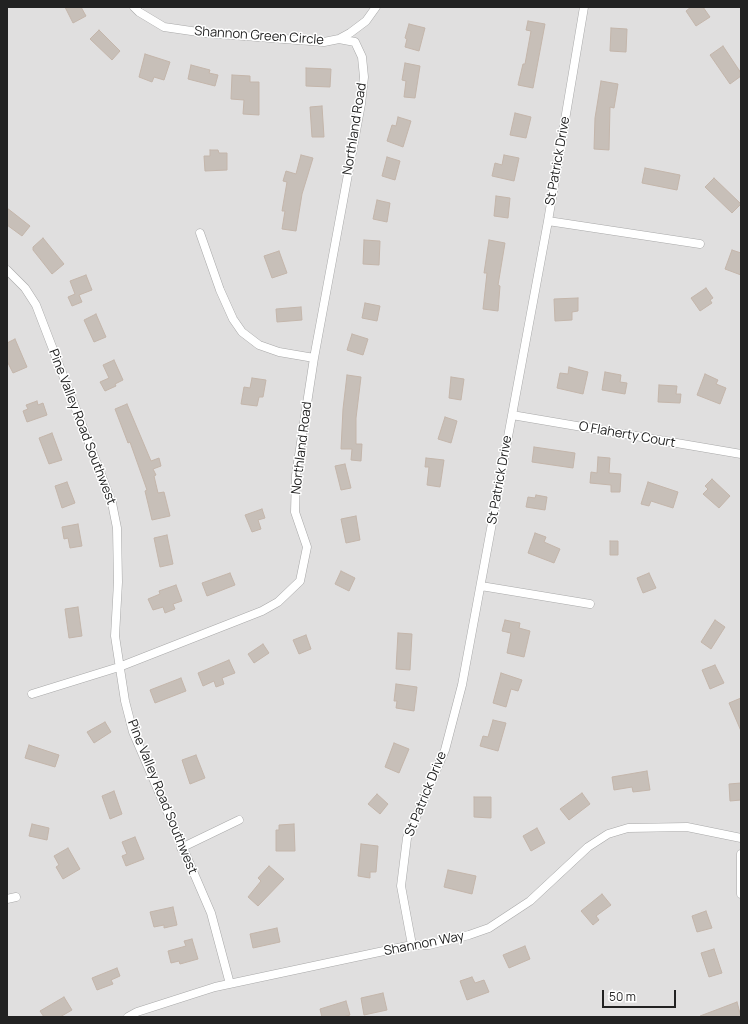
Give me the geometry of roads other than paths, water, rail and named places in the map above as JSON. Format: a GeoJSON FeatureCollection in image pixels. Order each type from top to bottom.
{"type":"FeatureCollection","features":[{"type":"Feature","properties":{"kind":"street","name":"Shannon Green Circle"},"geometry":{"type":"LineString","coordinates":[[134,7],[139,12],[164,27],[205,33],[324,42],[339,39],[366,21],[376,7]]}},
{"type":"Feature","properties":{"kind":"street","name":"St Patrick Drive"},"geometry":{"type":"LineString","coordinates":[[412,945],[401,886],[408,838],[445,750],[462,685],[548,221],[584,7]]}},
{"type":"Feature","properties":{"kind":"street","name":"Northland Road"},"geometry":{"type":"LineString","coordinates":[[32,694],[119,667],[262,611],[278,602],[300,581],[307,547],[295,512],[296,475],[314,358],[361,104],[364,77],[362,57],[355,42],[339,39]]}},
{"type":"Feature","properties":{"kind":"street"},"geometry":{"type":"LineString","coordinates":[[548,221],[700,244]]}},
{"type":"Feature","properties":{"kind":"street"},"geometry":{"type":"LineString","coordinates":[[200,233],[220,290],[233,319],[242,332],[259,345],[279,352],[314,358]]}},
{"type":"Feature","properties":{"kind":"street","name":"Pine Valley Road Southwest"},"geometry":{"type":"LineString","coordinates":[[7,270],[25,288],[36,305],[112,503],[117,528],[118,582],[115,636],[125,701],[133,732],[211,914],[230,984]]}},
{"type":"Feature","properties":{"kind":"street","name":"O Flaherty Court"},"geometry":{"type":"LineString","coordinates":[[512,415],[741,454]]}},
{"type":"Feature","properties":{"kind":"street"},"geometry":{"type":"LineString","coordinates":[[481,586],[590,604]]}},
{"type":"Feature","properties":{"kind":"street"},"geometry":{"type":"LineString","coordinates":[[182,848],[239,820]]}},
{"type":"Feature","properties":{"kind":"street","name":"Shannon Way"},"geometry":{"type":"LineString","coordinates":[[128,1017],[151,1007],[215,987],[412,945],[429,945],[469,935],[489,928],[530,901],[588,847],[608,834],[628,828],[688,827],[741,838]]}},
{"type":"Feature","properties":{"kind":"street"},"geometry":{"type":"LineString","coordinates":[[741,854],[741,894]]}},
{"type":"Feature","properties":{"kind":"street"},"geometry":{"type":"LineString","coordinates":[[7,899],[16,897]]}}]}
